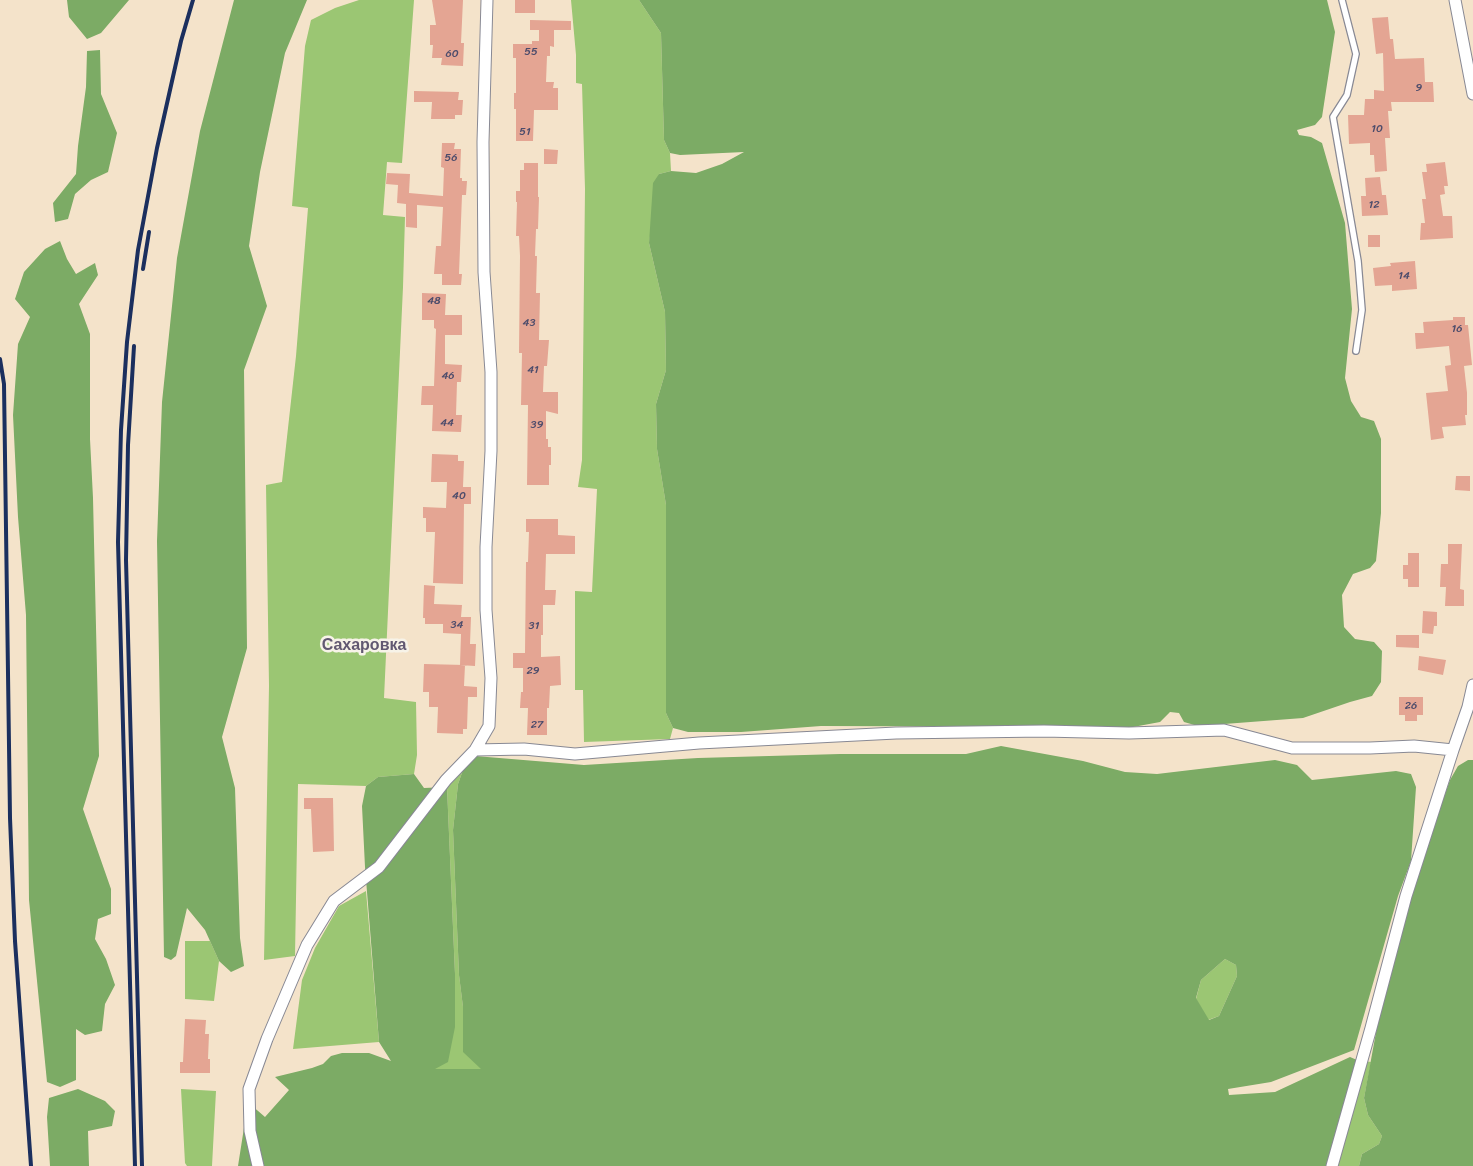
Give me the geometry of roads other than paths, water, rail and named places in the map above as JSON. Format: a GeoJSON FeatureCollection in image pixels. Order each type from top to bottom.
{"type":"FeatureCollection","features":[{"type":"Feature","properties":{"kind":"street"},"geometry":{"type":"LineString","coordinates":[[258,1166],[250,1131],[249,1089],[267,1039],[307,945],[334,901],[379,867],[446,780],[475,750],[489,726],[491,678],[486,601],[486,547],[491,451],[492,372],[484,272],[483,142],[487,0]]}},
{"type":"Feature","properties":{"kind":"street"},"geometry":{"type":"LineString","coordinates":[[1455,0],[1473,94]]}},
{"type":"Feature","properties":{"kind":"street"},"geometry":{"type":"LineString","coordinates":[[1332,1166],[1406,896],[1468,707],[1473,685]]}},
{"type":"Feature","properties":{"kind":"street"},"geometry":{"type":"LineString","coordinates":[[475,750],[524,749],[575,754],[699,743],[896,733],[1224,730],[1292,748],[1414,746],[1453,750]]}},
{"type":"Feature","properties":{"kind":"lane"},"geometry":{"type":"LineString","coordinates":[[1342,0],[1356,54],[1347,95],[1334,117],[1359,271],[1362,310],[1356,351]]}},
{"type":"Feature","properties":{"kind":"railway"},"geometry":{"type":"LineString","coordinates":[[135,1166],[118,542],[121,430],[127,342],[138,250],[157,148],[181,41],[193,0]]}},
{"type":"Feature","properties":{"kind":"railway"},"geometry":{"type":"LineString","coordinates":[[143,269],[149,232]]}},
{"type":"Feature","properties":{"kind":"railway"},"geometry":{"type":"LineString","coordinates":[[134,346],[128,445],[126,560],[142,1166]]}},
{"type":"Feature","properties":{"kind":"railway"},"geometry":{"type":"LineString","coordinates":[[0,359],[4,384],[10,818],[15,941],[31,1166]]}},
{"type":"Feature","properties":{"kind":"district","name":"Сахаровка"},"geometry":{"type":"Point","coordinates":[364,646]}}]}
